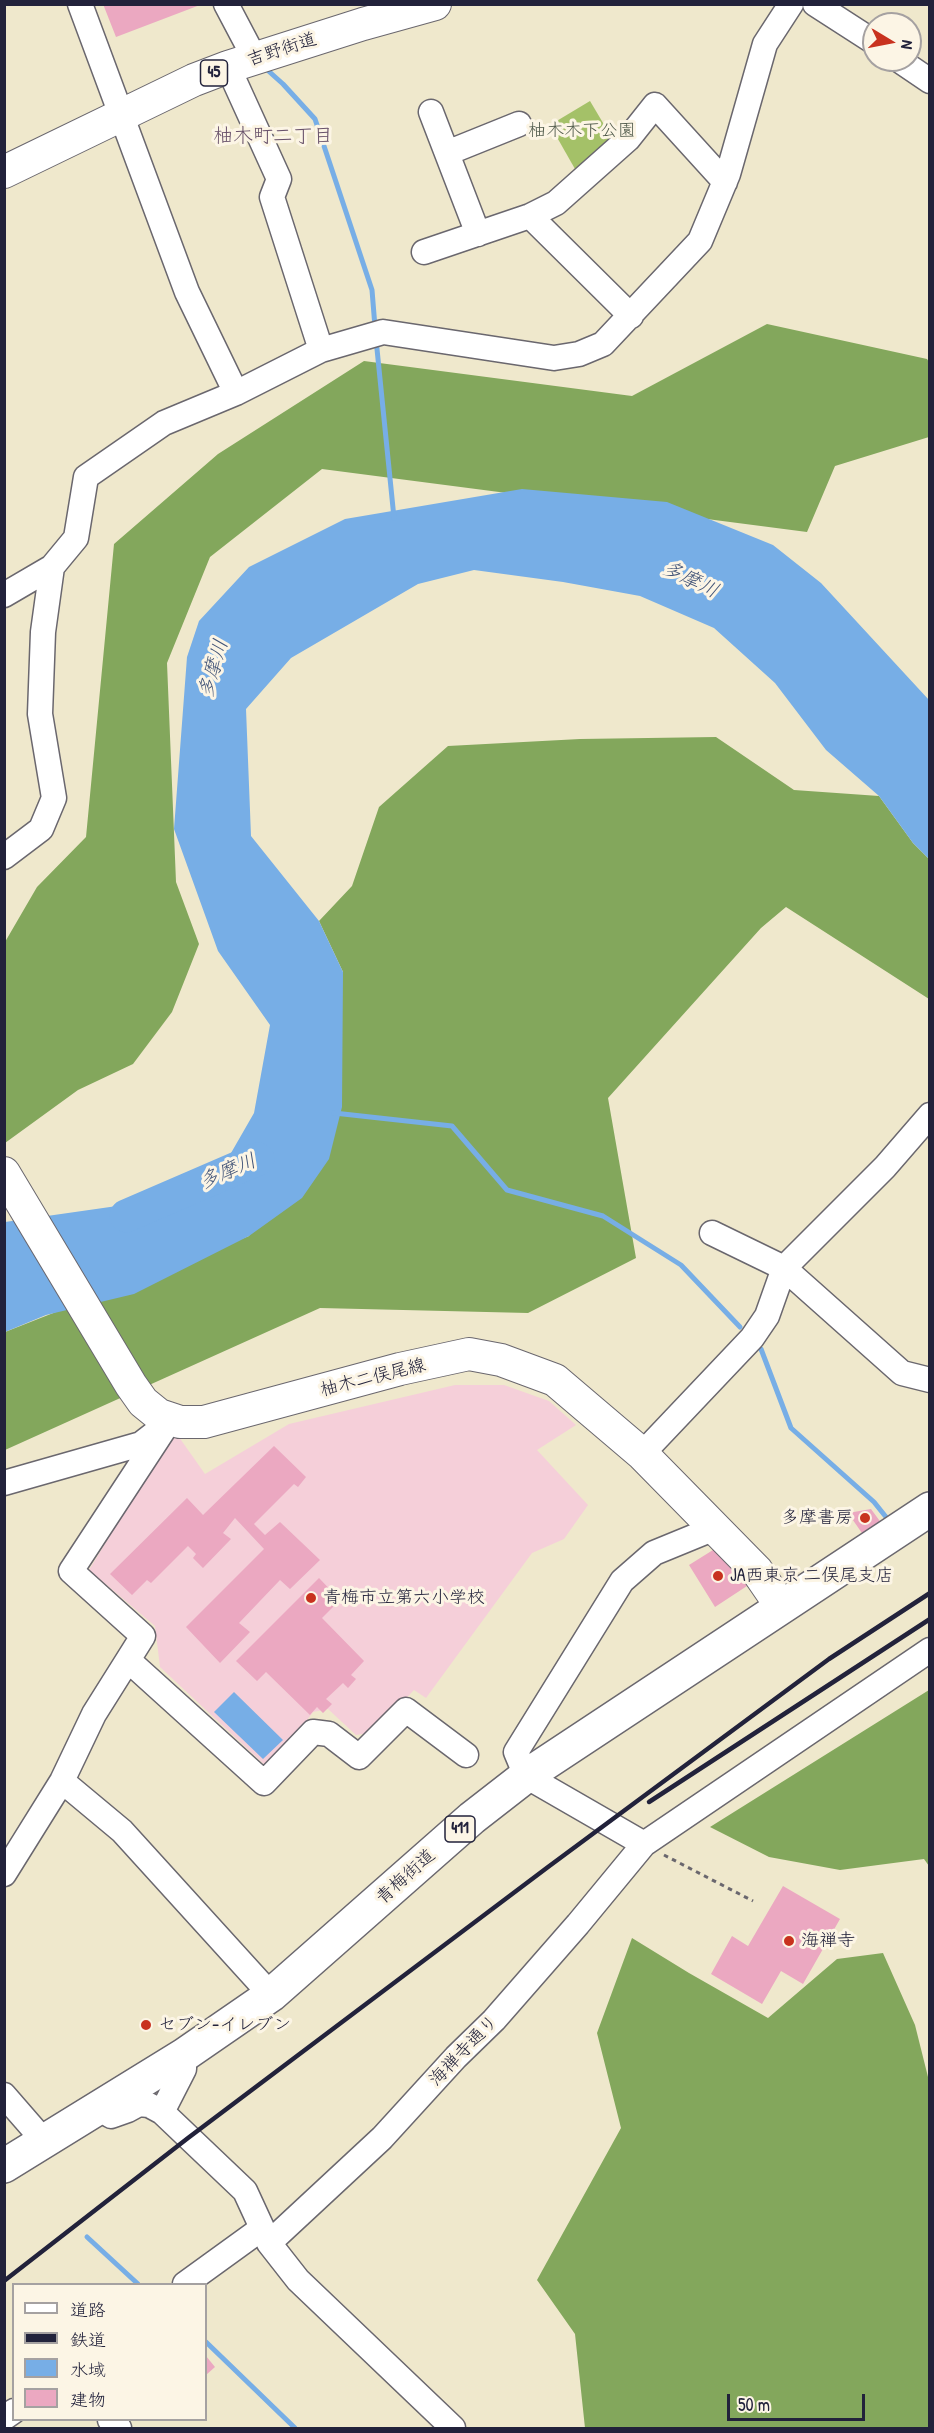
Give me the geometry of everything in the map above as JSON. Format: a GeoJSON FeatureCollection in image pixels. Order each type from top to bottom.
{"type":"FeatureCollection","features":[{"type":"Feature","properties":{"kind":"highway","name":"青梅街道"},"geometry":{"type":"LineString","coordinates":[[4,2166],[184,2055],[272,1995],[472,1818],[526,1776],[930,1509]]}},
{"type":"Feature","properties":{"kind":"main road","name":"吉野街道"},"geometry":{"type":"LineString","coordinates":[[4,172],[194,80],[398,9],[435,4]]}},
{"type":"Feature","properties":{"kind":"main road"},"geometry":{"type":"LineString","coordinates":[[4,1173],[131,1385],[151,1410],[170,1420]]}},
{"type":"Feature","properties":{"kind":"main road","name":"柚木二俣尾線"},"geometry":{"type":"LineString","coordinates":[[170,1420],[191,1423],[223,1418],[400,1370],[469,1354],[501,1360],[555,1380],[642,1454],[757,1571],[782,1606]]}},
{"type":"Feature","properties":{"kind":"street"},"geometry":{"type":"LineString","coordinates":[[80,4],[187,292],[236,393]]}},
{"type":"Feature","properties":{"kind":"street"},"geometry":{"type":"LineString","coordinates":[[226,4],[279,179],[272,197],[321,350]]}},
{"type":"Feature","properties":{"kind":"street"},"geometry":{"type":"LineString","coordinates":[[4,595],[52,567],[76,538],[86,477],[164,423],[236,393],[321,350],[383,332],[554,358],[579,354],[603,344],[700,241],[725,182],[765,44],[790,4]]}},
{"type":"Feature","properties":{"kind":"street"},"geometry":{"type":"LineString","coordinates":[[815,4],[862,34]]}},
{"type":"Feature","properties":{"kind":"street"},"geometry":{"type":"LineString","coordinates":[[917,72],[930,81]]}},
{"type":"Feature","properties":{"kind":"street"},"geometry":{"type":"LineString","coordinates":[[424,252],[530,216],[556,203],[628,139],[655,105],[725,182]]}},
{"type":"Feature","properties":{"kind":"street"},"geometry":{"type":"LineString","coordinates":[[431,112],[478,234]]}},
{"type":"Feature","properties":{"kind":"street"},"geometry":{"type":"LineString","coordinates":[[447,153],[519,124]]}},
{"type":"Feature","properties":{"kind":"street"},"geometry":{"type":"LineString","coordinates":[[530,216],[631,316]]}},
{"type":"Feature","properties":{"kind":"street"},"geometry":{"type":"LineString","coordinates":[[4,857],[41,829],[54,798],[40,714],[43,632],[52,567]]}},
{"type":"Feature","properties":{"kind":"street"},"geometry":{"type":"LineString","coordinates":[[642,1454],[752,1338],[767,1316],[784,1268],[885,1167],[930,1114]]}},
{"type":"Feature","properties":{"kind":"street"},"geometry":{"type":"LineString","coordinates":[[712,1233],[784,1268],[902,1373],[930,1380]]}},
{"type":"Feature","properties":{"kind":"street"},"geometry":{"type":"LineString","coordinates":[[4,1482],[141,1444],[149,1440],[170,1420]]}},
{"type":"Feature","properties":{"kind":"street"},"geometry":{"type":"LineString","coordinates":[[7,1867],[62,1781],[94,1714],[143,1636],[71,1570],[170,1420]]}},
{"type":"Feature","properties":{"kind":"street"},"geometry":{"type":"LineString","coordinates":[[644,1844],[526,1776],[516,1752],[622,1581],[654,1553],[715,1528]]}},
{"type":"Feature","properties":{"kind":"street","name":"海禅寺通り"},"geometry":{"type":"LineString","coordinates":[[187,2283],[265,2236],[382,2138],[494,2020],[644,1844],[930,1650]]}},
{"type":"Feature","properties":{"kind":"street"},"geometry":{"type":"LineString","coordinates":[[128,1660],[264,1783],[313,1732],[329,1734],[359,1757],[406,1710],[466,1755]]}},
{"type":"Feature","properties":{"kind":"street"},"geometry":{"type":"LineString","coordinates":[[62,1781],[122,1831],[272,1995]]}},
{"type":"Feature","properties":{"kind":"street"},"geometry":{"type":"LineString","coordinates":[[162,2112],[184,2069],[184,2055]]}},
{"type":"Feature","properties":{"kind":"street"},"geometry":{"type":"LineString","coordinates":[[4,2095],[44,2141]]}},
{"type":"Feature","properties":{"kind":"street"},"geometry":{"type":"LineString","coordinates":[[98,2107],[111,2116],[139,2104],[149,2105],[162,2112],[245,2191],[265,2236],[298,2280],[453,2428]]}},
{"type":"Feature","properties":{"kind":"path"},"geometry":{"type":"LineString","coordinates":[[644,1844],[753,1901]]}},
{"type":"Feature","properties":{"kind":"shaded area","name":"青梅市立第六小学校"},"geometry":{"type":"Polygon","coordinates":[[[455,1385],[504,1385],[549,1401],[576,1425],[537,1450],[588,1505],[564,1539],[532,1553],[426,1698],[414,1690],[374,1732],[356,1735],[328,1709],[313,1712],[270,1770],[160,1667],[155,1626],[89,1570],[174,1430],[205,1474],[289,1424],[455,1385]]]}},
{"type":"Feature","properties":{"kind":"green space","name":"柚木木下公園"},"geometry":{"type":"Polygon","coordinates":[[[590,101],[612,138],[575,169],[550,125],[590,101]]]}},
{"type":"Feature","properties":{"kind":"green space"},"geometry":{"type":"Polygon","coordinates":[[[767,324],[927,359],[929,362],[929,437],[835,466],[807,532],[322,469],[210,557],[167,663],[176,882],[199,944],[172,1012],[133,1064],[78,1090],[5,1143],[5,942],[37,887],[86,837],[114,544],[218,454],[364,361],[632,396],[767,324]]]}},
{"type":"Feature","properties":{"kind":"green space"},"geometry":{"type":"Polygon","coordinates":[[[716,737],[794,790],[879,796],[913,843],[929,859],[929,999],[786,907],[761,928],[608,1098],[636,1258],[528,1313],[320,1308],[5,1450],[5,1332],[249,1236],[343,972],[319,921],[352,886],[379,807],[448,746],[580,739],[716,737]]]}},
{"type":"Feature","properties":{"kind":"green space"},"geometry":{"type":"Polygon","coordinates":[[[929,1690],[929,1866],[924,1859],[840,1870],[769,1857],[710,1827],[929,1690]]]}},
{"type":"Feature","properties":{"kind":"green space"},"geometry":{"type":"Polygon","coordinates":[[[632,1938],[768,2018],[837,1959],[883,1953],[915,2025],[929,2081],[929,2428],[585,2428],[575,2334],[537,2280],[621,2128],[597,2033],[632,1938]]]}},
{"type":"Feature","properties":{"kind":"water"},"geometry":{"type":"Polygon","coordinates":[[[522,489],[667,502],[773,545],[821,583],[929,700],[929,859],[913,843],[879,796],[826,750],[775,683],[714,628],[640,596],[563,582],[474,570],[418,584],[291,658],[246,709],[251,836],[319,921],[343,972],[342,1107],[329,1159],[302,1198],[249,1236],[134,1294],[46,1315],[5,1332],[5,1222],[208,1193],[254,1113],[270,1025],[218,951],[174,829],[187,657],[199,621],[249,567],[345,519],[522,489]]]}},
{"type":"Feature","properties":{"kind":"water"},"geometry":{"type":"Polygon","coordinates":[[[234,1692],[283,1740],[263,1759],[214,1712],[234,1692]]]}},
{"type":"Feature","properties":{"kind":"building"},"geometry":{"type":"Polygon","coordinates":[[[103,4],[200,4],[200,5],[116,37],[103,4]]]}},
{"type":"Feature","properties":{"kind":"building"},"geometry":{"type":"Polygon","coordinates":[[[274,1446],[306,1477],[298,1487],[294,1484],[254,1524],[265,1535],[280,1522],[320,1560],[290,1589],[280,1580],[239,1623],[250,1632],[220,1663],[186,1627],[264,1549],[235,1518],[223,1533],[231,1539],[203,1568],[193,1558],[196,1554],[188,1546],[151,1583],[147,1580],[132,1595],[110,1574],[187,1498],[203,1515],[274,1446]]]}},
{"type":"Feature","properties":{"kind":"building","name":"多摩書房"},"geometry":{"type":"Polygon","coordinates":[[[871,1509],[882,1524],[864,1536],[848,1513],[871,1509]]]}},
{"type":"Feature","properties":{"kind":"building"},"geometry":{"type":"Polygon","coordinates":[[[721,1545],[747,1586],[715,1607],[689,1565],[721,1545]]]}},
{"type":"Feature","properties":{"kind":"building"},"geometry":{"type":"Polygon","coordinates":[[[319,1578],[340,1600],[322,1618],[364,1661],[351,1675],[356,1679],[348,1688],[343,1683],[326,1699],[332,1704],[323,1713],[317,1707],[310,1715],[266,1672],[257,1681],[236,1661],[319,1578]]]}},
{"type":"Feature","properties":{"kind":"building","name":"海禅寺"},"geometry":{"type":"Polygon","coordinates":[[[783,1886],[840,1919],[803,1984],[781,1971],[762,2004],[711,1974],[732,1936],[748,1946],[783,1886]]]}},
{"type":"Feature","properties":{"kind":"building"},"geometry":{"type":"Polygon","coordinates":[[[207,2357],[215,2367],[207,2374],[207,2357]]]}},
{"type":"Feature","properties":{"kind":"waterway"},"geometry":{"type":"LineString","coordinates":[[264,67],[315,119],[372,290],[375,327]]}},
{"type":"Feature","properties":{"kind":"waterway"},"geometry":{"type":"LineString","coordinates":[[376,339],[394,518]]}},
{"type":"Feature","properties":{"kind":"waterway"},"geometry":{"type":"LineString","coordinates":[[334,1113],[452,1126],[507,1190],[603,1216],[681,1265],[740,1327]]}},
{"type":"Feature","properties":{"kind":"waterway","name":"多摩川"},"geometry":{"type":"LineString","coordinates":[[126,1216],[258,1159]]}},
{"type":"Feature","properties":{"kind":"waterway"},"geometry":{"type":"LineString","coordinates":[[761,1349],[791,1428],[874,1502],[886,1517]]}},
{"type":"Feature","properties":{"kind":"waterway"},"geometry":{"type":"LineString","coordinates":[[87,2237],[137,2283]]}},
{"type":"Feature","properties":{"kind":"waterway"},"geometry":{"type":"LineString","coordinates":[[207,2343],[295,2428]]}},
{"type":"Feature","properties":{"kind":"railway"},"geometry":{"type":"LineString","coordinates":[[4,2281],[188,2138],[548,1867],[829,1659],[930,1593]]}},
{"type":"Feature","properties":{"kind":"railway"},"geometry":{"type":"LineString","coordinates":[[649,1802],[930,1619]]}},
{"type":"Feature","properties":{"kind":"place","name":"多摩書房"},"geometry":{"type":"Point","coordinates":[865,1518]}},
{"type":"Feature","properties":{"kind":"place","name":"JA西東京 二俣尾支店"},"geometry":{"type":"Point","coordinates":[718,1576]}},
{"type":"Feature","properties":{"kind":"place","name":"青梅市立第六小学校"},"geometry":{"type":"Point","coordinates":[311,1598]}},
{"type":"Feature","properties":{"kind":"place","name":"海禅寺"},"geometry":{"type":"Point","coordinates":[789,1941]}},
{"type":"Feature","properties":{"kind":"place","name":"セブン-イレブン"},"geometry":{"type":"Point","coordinates":[146,2025]}},
{"type":"Feature","properties":{"kind":"district","name":"柚木町二丁目"},"geometry":{"type":"Point","coordinates":[273,137]}}]}
